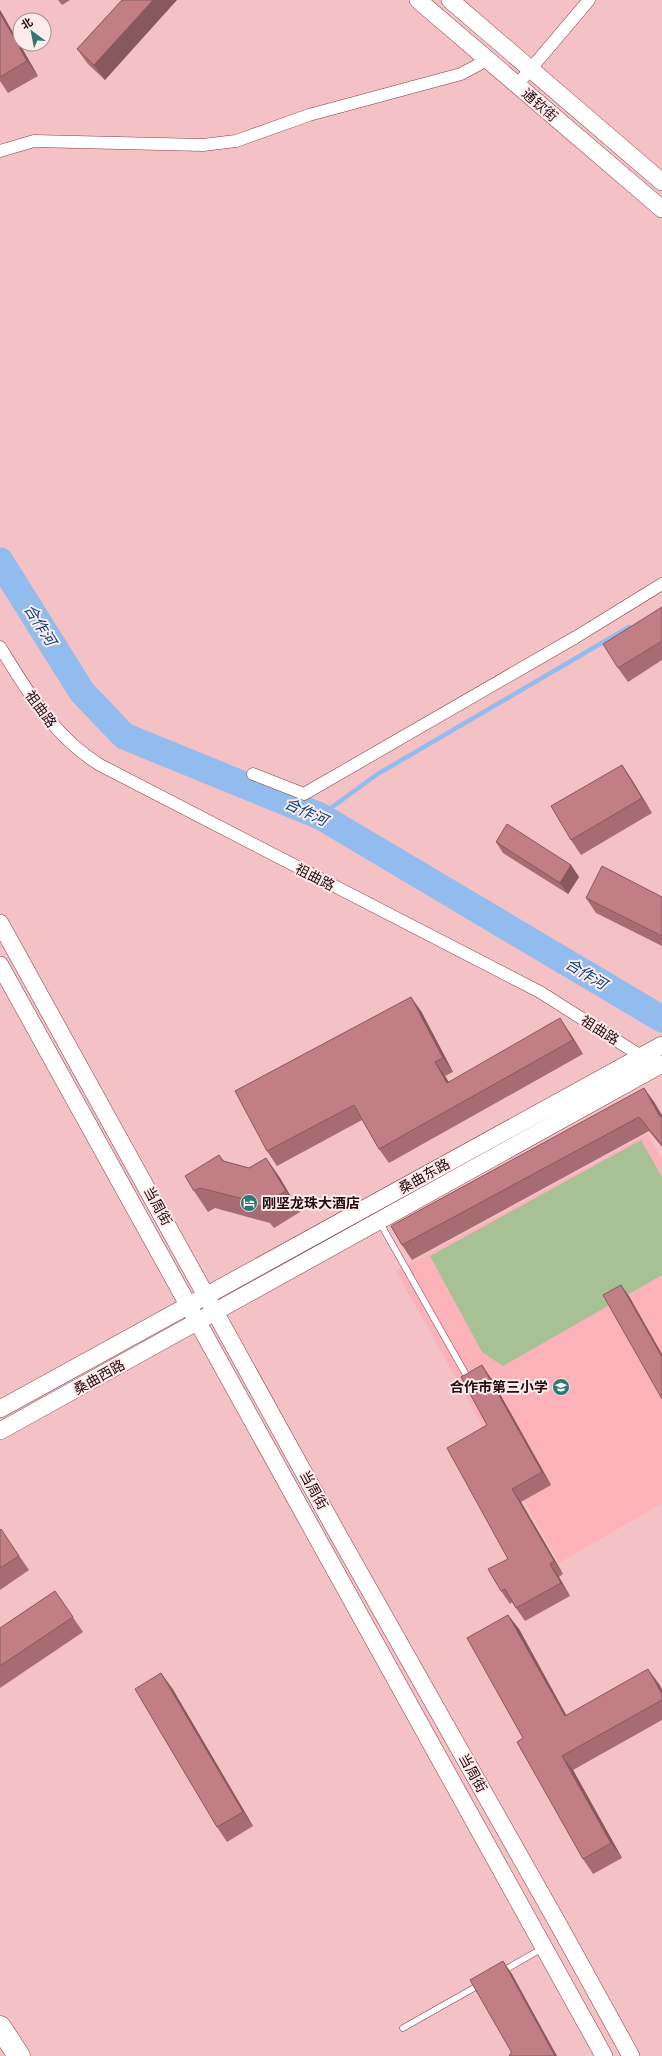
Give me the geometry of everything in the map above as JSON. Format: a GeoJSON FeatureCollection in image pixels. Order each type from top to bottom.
{"type":"FeatureCollection","features":[{"type":"Feature","properties":{"kind":"highway"},"geometry":{"type":"LineString","coordinates":[[0,2027],[19,2056]]}},
{"type":"Feature","properties":{"kind":"main road","name":"通钦街"},"geometry":{"type":"LineString","coordinates":[[418,0],[662,210]]}},
{"type":"Feature","properties":{"kind":"main road"},"geometry":{"type":"LineString","coordinates":[[450,0],[662,182]]}},
{"type":"Feature","properties":{"kind":"main road","name":"当周街"},"geometry":{"type":"LineString","coordinates":[[0,923],[630,2056]]}},
{"type":"Feature","properties":{"kind":"main road","name":"当周街"},"geometry":{"type":"LineString","coordinates":[[0,965],[604,2056]]}},
{"type":"Feature","properties":{"kind":"main road","name":"桑曲东路"},"geometry":{"type":"LineString","coordinates":[[188,1305],[660,1046]]}},
{"type":"Feature","properties":{"kind":"main road","name":"祖曲路"},"geometry":{"type":"LineString","coordinates":[[642,1056],[660,1068]]}},
{"type":"Feature","properties":{"kind":"main road","name":"桑曲东路"},"geometry":{"type":"LineString","coordinates":[[197,1322],[660,1068]]}},
{"type":"Feature","properties":{"kind":"main road","name":"桑曲西路"},"geometry":{"type":"LineString","coordinates":[[0,1408],[188,1305]]}},
{"type":"Feature","properties":{"kind":"main road","name":"桑曲西路"},"geometry":{"type":"LineString","coordinates":[[0,1431],[197,1322]]}},
{"type":"Feature","properties":{"kind":"street"},"geometry":{"type":"LineString","coordinates":[[517,85],[589,0]]}},
{"type":"Feature","properties":{"kind":"street"},"geometry":{"type":"LineString","coordinates":[[0,150],[34,141],[203,145],[236,141],[309,115],[461,74],[487,60]]}},
{"type":"Feature","properties":{"kind":"street"},"geometry":{"type":"LineString","coordinates":[[253,774],[304,794],[576,637],[662,584]]}},
{"type":"Feature","properties":{"kind":"street","name":"祖曲路"},"geometry":{"type":"LineString","coordinates":[[0,647],[18,676],[56,729],[69,743],[100,765],[540,992],[642,1056]]}},
{"type":"Feature","properties":{"kind":"lane"},"geometry":{"type":"LineString","coordinates":[[379,1221],[464,1373]]}},
{"type":"Feature","properties":{"kind":"lane"},"geometry":{"type":"LineString","coordinates":[[497,1974],[545,1947]]}},
{"type":"Feature","properties":{"kind":"lane"},"geometry":{"type":"LineString","coordinates":[[403,2028],[484,1982]]}},
{"type":"Feature","properties":{"kind":"shaded area","name":"合作市第三小学"},"geometry":{"type":"Polygon","coordinates":[[[648,1134],[662,1159],[662,1503],[559,1563],[396,1271],[648,1134]]]}},
{"type":"Feature","properties":{"kind":"green space"},"geometry":{"type":"Polygon","coordinates":[[[641,1140],[662,1177],[662,1275],[503,1366],[482,1352],[430,1256],[641,1140]]]}},
{"type":"Feature","properties":{"kind":"building"},"geometry":{"type":"Polygon","coordinates":[[[122,0],[153,0],[94,65],[77,49],[122,0]]]}},
{"type":"Feature","properties":{"kind":"building"},"geometry":{"type":"Polygon","coordinates":[[[0,13],[12,34],[12,52],[22,52],[27,61],[0,77],[0,13]]]}},
{"type":"Feature","properties":{"kind":"building"},"geometry":{"type":"Polygon","coordinates":[[[662,607],[662,641],[618,668],[603,644],[662,607]]]}},
{"type":"Feature","properties":{"kind":"building"},"geometry":{"type":"Polygon","coordinates":[[[622,765],[642,798],[571,840],[551,806],[622,765]]]}},
{"type":"Feature","properties":{"kind":"building"},"geometry":{"type":"Polygon","coordinates":[[[507,824],[571,865],[560,883],[496,842],[507,824]]]}},
{"type":"Feature","properties":{"kind":"building"},"geometry":{"type":"Polygon","coordinates":[[[602,866],[662,897],[662,936],[586,898],[602,866]]]}},
{"type":"Feature","properties":{"kind":"building"},"geometry":{"type":"Polygon","coordinates":[[[411,997],[443,1058],[435,1062],[447,1083],[560,1018],[573,1040],[379,1149],[354,1105],[267,1151],[235,1091],[411,997]]]}},
{"type":"Feature","properties":{"kind":"building"},"geometry":{"type":"Polygon","coordinates":[[[644,1088],[660,1117],[662,1115],[662,1145],[639,1117],[402,1245],[391,1226],[644,1088]]]}},
{"type":"Feature","properties":{"kind":"building"},"geometry":{"type":"Polygon","coordinates":[[[219,1155],[223,1161],[249,1168],[266,1158],[286,1191],[259,1207],[256,1202],[200,1188],[194,1191],[185,1176],[219,1155]]]}},
{"type":"Feature","properties":{"kind":"building"},"geometry":{"type":"Polygon","coordinates":[[[621,1285],[662,1357],[662,1399],[603,1295],[621,1285]]]}},
{"type":"Feature","properties":{"kind":"building"},"geometry":{"type":"Polygon","coordinates":[[[482,1365],[542,1472],[512,1489],[554,1561],[550,1564],[561,1583],[516,1608],[505,1589],[501,1591],[488,1569],[508,1559],[447,1448],[487,1425],[461,1377],[482,1365]]]}},
{"type":"Feature","properties":{"kind":"building"},"geometry":{"type":"Polygon","coordinates":[[[1,1529],[19,1556],[0,1568],[0,1530],[1,1529]]]}},
{"type":"Feature","properties":{"kind":"building"},"geometry":{"type":"Polygon","coordinates":[[[55,1591],[73,1617],[0,1666],[0,1628],[55,1591]]]}},
{"type":"Feature","properties":{"kind":"building"},"geometry":{"type":"Polygon","coordinates":[[[508,1615],[565,1716],[648,1669],[662,1694],[662,1700],[562,1756],[611,1843],[583,1859],[517,1742],[523,1738],[467,1638],[508,1615]]]}},
{"type":"Feature","properties":{"kind":"building"},"geometry":{"type":"Polygon","coordinates":[[[161,1673],[243,1812],[217,1827],[135,1689],[161,1673]]]}},
{"type":"Feature","properties":{"kind":"building"},"geometry":{"type":"Polygon","coordinates":[[[503,1961],[555,2056],[509,2055],[512,2053],[470,1980],[503,1961]]]}},
{"type":"Feature","properties":{"kind":"waterway","name":"合作河"},"geometry":{"type":"LineString","coordinates":[[0,561],[82,692],[124,736],[320,816],[662,1019]]}},
{"type":"Feature","properties":{"kind":"waterway"},"geometry":{"type":"LineString","coordinates":[[320,816],[376,775],[629,627]]}},
{"type":"Feature","properties":{"kind":"place","name":"刚坚龙珠大酒店"},"geometry":{"type":"Point","coordinates":[249,1203]}},
{"type":"Feature","properties":{"kind":"place","name":"合作市第三小学"},"geometry":{"type":"Point","coordinates":[561,1387]}}]}
